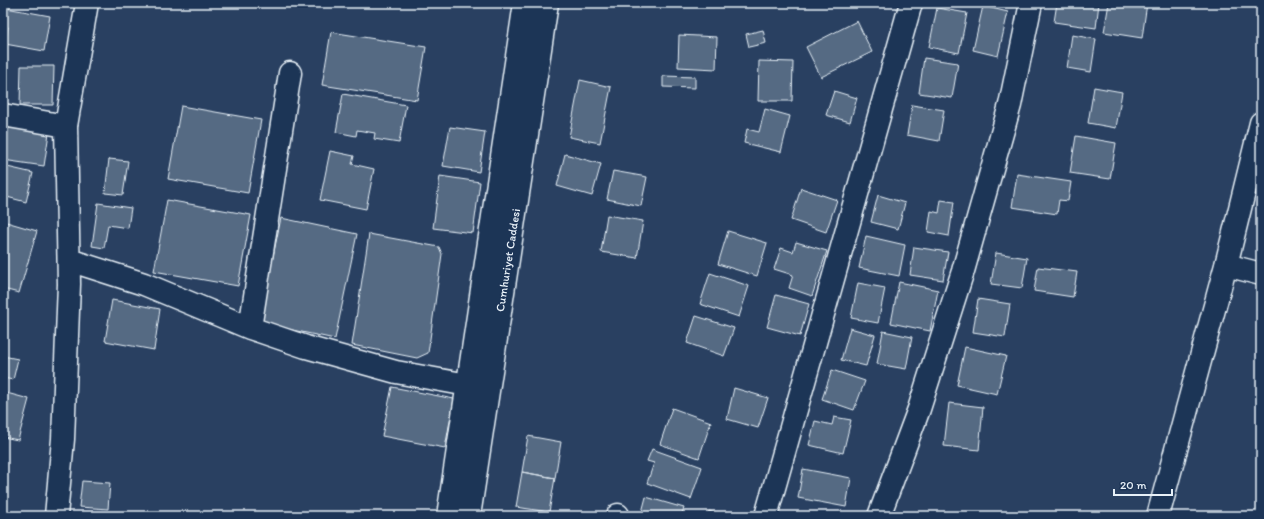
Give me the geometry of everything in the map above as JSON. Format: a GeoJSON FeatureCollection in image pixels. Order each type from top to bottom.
{"type":"FeatureCollection","features":[{"type":"Feature","properties":{"kind":"street"},"geometry":{"type":"LineString","coordinates":[[56,516],[63,439],[69,260],[66,126],[87,3]]}},
{"type":"Feature","properties":{"kind":"street","name":"Cumhuriyet Caddesi"},"geometry":{"type":"LineString","coordinates":[[448,516],[525,3]]}},
{"type":"Feature","properties":{"kind":"street","name":"Cumhuriyet Caddesi"},"geometry":{"type":"LineString","coordinates":[[469,516],[547,3]]}},
{"type":"Feature","properties":{"kind":"street"},"geometry":{"type":"LineString","coordinates":[[766,516],[911,3]]}},
{"type":"Feature","properties":{"kind":"street"},"geometry":{"type":"LineString","coordinates":[[879,516],[919,409],[963,271],[1010,105],[1031,3]]}},
{"type":"Feature","properties":{"kind":"street"},"geometry":{"type":"LineString","coordinates":[[250,328],[290,73]]}},
{"type":"Feature","properties":{"kind":"street"},"geometry":{"type":"LineString","coordinates":[[3,115],[66,126]]}},
{"type":"Feature","properties":{"kind":"street"},"geometry":{"type":"LineString","coordinates":[[1158,516],[1226,265],[1261,123]]}},
{"type":"Feature","properties":{"kind":"street"},"geometry":{"type":"LineString","coordinates":[[69,260],[144,284],[250,328],[306,347],[396,372],[468,384]]}},
{"type":"Feature","properties":{"kind":"street"},"geometry":{"type":"LineString","coordinates":[[1226,265],[1261,274]]}},
{"type":"Feature","properties":{"kind":"building"},"geometry":{"type":"Polygon","coordinates":[[[1057,3],[1099,3],[1096,28],[1054,22],[1057,3]]]}},
{"type":"Feature","properties":{"kind":"building"},"geometry":{"type":"Polygon","coordinates":[[[1109,3],[1147,3],[1142,38],[1104,32],[1109,3]]]}},
{"type":"Feature","properties":{"kind":"building"},"geometry":{"type":"Polygon","coordinates":[[[983,6],[1008,12],[998,56],[973,50],[983,6]]]}},
{"type":"Feature","properties":{"kind":"building"},"geometry":{"type":"Polygon","coordinates":[[[6,8],[50,16],[44,51],[5,44],[8,27],[3,26],[6,8]]]}},
{"type":"Feature","properties":{"kind":"building"},"geometry":{"type":"Polygon","coordinates":[[[937,8],[967,13],[959,53],[929,47],[937,8]]]}},
{"type":"Feature","properties":{"kind":"building"},"geometry":{"type":"Polygon","coordinates":[[[857,21],[872,52],[821,77],[806,47],[857,21]]]}},
{"type":"Feature","properties":{"kind":"building"},"geometry":{"type":"Polygon","coordinates":[[[763,30],[766,43],[749,47],[746,34],[763,30]]]}},
{"type":"Feature","properties":{"kind":"building"},"geometry":{"type":"Polygon","coordinates":[[[331,32],[426,47],[417,100],[322,85],[331,32]]]}},
{"type":"Feature","properties":{"kind":"building"},"geometry":{"type":"Polygon","coordinates":[[[679,35],[717,37],[716,69],[678,67],[679,35]]]}},
{"type":"Feature","properties":{"kind":"building"},"geometry":{"type":"Polygon","coordinates":[[[1072,35],[1096,39],[1091,72],[1067,68],[1072,35]]]}},
{"type":"Feature","properties":{"kind":"building"},"geometry":{"type":"Polygon","coordinates":[[[924,58],[958,63],[952,98],[919,93],[924,58]]]}},
{"type":"Feature","properties":{"kind":"building"},"geometry":{"type":"Polygon","coordinates":[[[759,61],[793,62],[792,101],[758,101],[759,61]]]}},
{"type":"Feature","properties":{"kind":"building"},"geometry":{"type":"Polygon","coordinates":[[[21,66],[54,66],[53,105],[20,105],[21,66]]]}},
{"type":"Feature","properties":{"kind":"building"},"geometry":{"type":"Polygon","coordinates":[[[663,76],[695,77],[695,88],[663,87],[663,76]]]}},
{"type":"Feature","properties":{"kind":"building"},"geometry":{"type":"Polygon","coordinates":[[[580,80],[611,87],[600,143],[569,137],[580,80]]]}},
{"type":"Feature","properties":{"kind":"building"},"geometry":{"type":"Polygon","coordinates":[[[1094,87],[1122,92],[1116,128],[1088,123],[1094,87]]]}},
{"type":"Feature","properties":{"kind":"building"},"geometry":{"type":"Polygon","coordinates":[[[834,91],[857,98],[850,122],[826,115],[834,91]]]}},
{"type":"Feature","properties":{"kind":"building"},"geometry":{"type":"Polygon","coordinates":[[[343,94],[406,105],[399,143],[374,139],[375,133],[357,130],[356,136],[336,132],[343,94]]]}},
{"type":"Feature","properties":{"kind":"building"},"geometry":{"type":"Polygon","coordinates":[[[912,105],[944,110],[939,141],[907,135],[912,105]]]}},
{"type":"Feature","properties":{"kind":"building"},"geometry":{"type":"Polygon","coordinates":[[[181,106],[261,120],[248,193],[168,179],[181,106]]]}},
{"type":"Feature","properties":{"kind":"building"},"geometry":{"type":"Polygon","coordinates":[[[765,109],[790,116],[781,152],[744,143],[747,129],[759,132],[765,109]]]}},
{"type":"Feature","properties":{"kind":"building"},"geometry":{"type":"Polygon","coordinates":[[[4,127],[49,133],[44,166],[3,160],[4,127]]]}},
{"type":"Feature","properties":{"kind":"building"},"geometry":{"type":"Polygon","coordinates":[[[450,127],[485,132],[479,172],[443,166],[450,127]]]}},
{"type":"Feature","properties":{"kind":"building"},"geometry":{"type":"Polygon","coordinates":[[[1076,136],[1116,143],[1110,179],[1070,173],[1076,136]]]}},
{"type":"Feature","properties":{"kind":"building"},"geometry":{"type":"Polygon","coordinates":[[[330,151],[354,156],[352,164],[374,169],[366,209],[320,200],[330,151]]]}},
{"type":"Feature","properties":{"kind":"building"},"geometry":{"type":"Polygon","coordinates":[[[565,154],[601,164],[592,196],[557,186],[565,154]]]}},
{"type":"Feature","properties":{"kind":"building"},"geometry":{"type":"Polygon","coordinates":[[[109,159],[128,161],[123,195],[105,193],[109,159]]]}},
{"type":"Feature","properties":{"kind":"building"},"geometry":{"type":"Polygon","coordinates":[[[3,166],[33,173],[26,202],[3,196],[3,166]]]}},
{"type":"Feature","properties":{"kind":"building"},"geometry":{"type":"Polygon","coordinates":[[[613,171],[647,177],[641,206],[607,199],[613,171]]]}},
{"type":"Feature","properties":{"kind":"building"},"geometry":{"type":"Polygon","coordinates":[[[1017,174],[1071,182],[1068,201],[1059,200],[1057,214],[1012,207],[1017,174]]]}},
{"type":"Feature","properties":{"kind":"building"},"geometry":{"type":"Polygon","coordinates":[[[440,176],[480,182],[473,233],[433,228],[440,176]]]}},
{"type":"Feature","properties":{"kind":"building"},"geometry":{"type":"Polygon","coordinates":[[[801,188],[837,200],[826,232],[791,220],[801,188]]]}},
{"type":"Feature","properties":{"kind":"building"},"geometry":{"type":"Polygon","coordinates":[[[878,195],[905,203],[898,229],[871,222],[878,195]]]}},
{"type":"Feature","properties":{"kind":"building"},"geometry":{"type":"Polygon","coordinates":[[[167,200],[251,215],[238,286],[154,271],[167,200]]]}},
{"type":"Feature","properties":{"kind":"building"},"geometry":{"type":"Polygon","coordinates":[[[941,200],[954,202],[949,236],[928,232],[931,211],[939,213],[941,200]]]}},
{"type":"Feature","properties":{"kind":"building"},"geometry":{"type":"Polygon","coordinates":[[[98,203],[131,208],[128,228],[108,225],[104,248],[92,246],[98,203]]]}},
{"type":"Feature","properties":{"kind":"building"},"geometry":{"type":"Polygon","coordinates":[[[607,215],[643,221],[637,258],[601,252],[607,215]]]}},
{"type":"Feature","properties":{"kind":"building"},"geometry":{"type":"Polygon","coordinates":[[[281,218],[357,234],[335,339],[259,323],[281,218]]]}},
{"type":"Feature","properties":{"kind":"building"},"geometry":{"type":"Polygon","coordinates":[[[3,221],[37,231],[19,293],[3,289],[3,221]]]}},
{"type":"Feature","properties":{"kind":"building"},"geometry":{"type":"Polygon","coordinates":[[[728,231],[767,243],[757,276],[718,264],[728,231]]]}},
{"type":"Feature","properties":{"kind":"building"},"geometry":{"type":"Polygon","coordinates":[[[369,234],[439,247],[442,254],[428,353],[417,358],[352,345],[369,234]]]}},
{"type":"Feature","properties":{"kind":"building"},"geometry":{"type":"Polygon","coordinates":[[[866,236],[905,245],[899,276],[859,268],[866,236]]]}},
{"type":"Feature","properties":{"kind":"building"},"geometry":{"type":"Polygon","coordinates":[[[796,242],[827,251],[812,296],[789,288],[793,275],[774,269],[781,248],[793,252],[796,242]]]}},
{"type":"Feature","properties":{"kind":"building"},"geometry":{"type":"Polygon","coordinates":[[[914,247],[948,252],[943,280],[910,275],[914,247]]]}},
{"type":"Feature","properties":{"kind":"building"},"geometry":{"type":"Polygon","coordinates":[[[996,253],[1027,258],[1022,288],[991,284],[996,253]]]}},
{"type":"Feature","properties":{"kind":"building"},"geometry":{"type":"Polygon","coordinates":[[[1038,267],[1077,272],[1073,297],[1034,291],[1038,267]]]}},
{"type":"Feature","properties":{"kind":"building"},"geometry":{"type":"Polygon","coordinates":[[[710,273],[749,286],[739,317],[700,304],[710,273]]]}},
{"type":"Feature","properties":{"kind":"building"},"geometry":{"type":"Polygon","coordinates":[[[899,282],[938,290],[930,331],[891,323],[899,282]]]}},
{"type":"Feature","properties":{"kind":"building"},"geometry":{"type":"Polygon","coordinates":[[[858,283],[885,288],[878,323],[851,318],[858,283]]]}},
{"type":"Feature","properties":{"kind":"building"},"geometry":{"type":"Polygon","coordinates":[[[776,295],[809,304],[800,336],[767,327],[776,295]]]}},
{"type":"Feature","properties":{"kind":"building"},"geometry":{"type":"Polygon","coordinates":[[[978,299],[1010,304],[1005,337],[973,332],[978,299]]]}},
{"type":"Feature","properties":{"kind":"building"},"geometry":{"type":"Polygon","coordinates":[[[112,300],[160,309],[154,350],[105,341],[112,300]]]}},
{"type":"Feature","properties":{"kind":"building"},"geometry":{"type":"Polygon","coordinates":[[[696,316],[734,328],[724,356],[687,343],[696,316]]]}},
{"type":"Feature","properties":{"kind":"building"},"geometry":{"type":"Polygon","coordinates":[[[850,328],[875,335],[866,366],[841,360],[850,328]]]}},
{"type":"Feature","properties":{"kind":"building"},"geometry":{"type":"Polygon","coordinates":[[[883,331],[912,337],[906,369],[877,364],[883,331]]]}},
{"type":"Feature","properties":{"kind":"building"},"geometry":{"type":"Polygon","coordinates":[[[965,347],[1006,356],[997,394],[957,385],[965,347]]]}},
{"type":"Feature","properties":{"kind":"building"},"geometry":{"type":"Polygon","coordinates":[[[3,356],[18,359],[13,380],[3,378],[3,356]]]}},
{"type":"Feature","properties":{"kind":"building"},"geometry":{"type":"Polygon","coordinates":[[[832,370],[865,381],[854,410],[822,399],[832,370]]]}},
{"type":"Feature","properties":{"kind":"building"},"geometry":{"type":"Polygon","coordinates":[[[392,387],[454,399],[445,448],[382,436],[392,387]]]}},
{"type":"Feature","properties":{"kind":"building"},"geometry":{"type":"Polygon","coordinates":[[[734,388],[768,398],[758,428],[727,419],[734,388]]]}},
{"type":"Feature","properties":{"kind":"building"},"geometry":{"type":"Polygon","coordinates":[[[3,392],[29,399],[18,440],[3,437],[3,392]]]}},
{"type":"Feature","properties":{"kind":"building"},"geometry":{"type":"Polygon","coordinates":[[[949,403],[983,407],[979,450],[944,446],[949,403]]]}},
{"type":"Feature","properties":{"kind":"building"},"geometry":{"type":"Polygon","coordinates":[[[672,408],[711,422],[699,458],[660,444],[672,408]]]}},
{"type":"Feature","properties":{"kind":"building"},"geometry":{"type":"Polygon","coordinates":[[[834,417],[851,420],[843,453],[809,445],[815,421],[832,425],[834,417]]]}},
{"type":"Feature","properties":{"kind":"building"},"geometry":{"type":"Polygon","coordinates":[[[528,436],[561,442],[555,478],[522,472],[528,436]]]}},
{"type":"Feature","properties":{"kind":"building"},"geometry":{"type":"Polygon","coordinates":[[[652,449],[702,467],[691,499],[647,483],[654,463],[647,461],[652,449]]]}},
{"type":"Feature","properties":{"kind":"building"},"geometry":{"type":"Polygon","coordinates":[[[803,469],[851,478],[846,507],[798,498],[803,469]]]}},
{"type":"Feature","properties":{"kind":"building"},"geometry":{"type":"Polygon","coordinates":[[[522,472],[555,478],[549,512],[516,507],[522,472]]]}},
{"type":"Feature","properties":{"kind":"building"},"geometry":{"type":"Polygon","coordinates":[[[82,481],[110,483],[108,509],[79,507],[82,481]]]}},
{"type":"Feature","properties":{"kind":"building"},"geometry":{"type":"Polygon","coordinates":[[[646,497],[684,508],[681,516],[641,516],[646,497]]]}},
{"type":"Feature","properties":{"kind":"building"},"geometry":{"type":"Polygon","coordinates":[[[709,511],[726,516],[708,516],[709,511]]]}}]}
